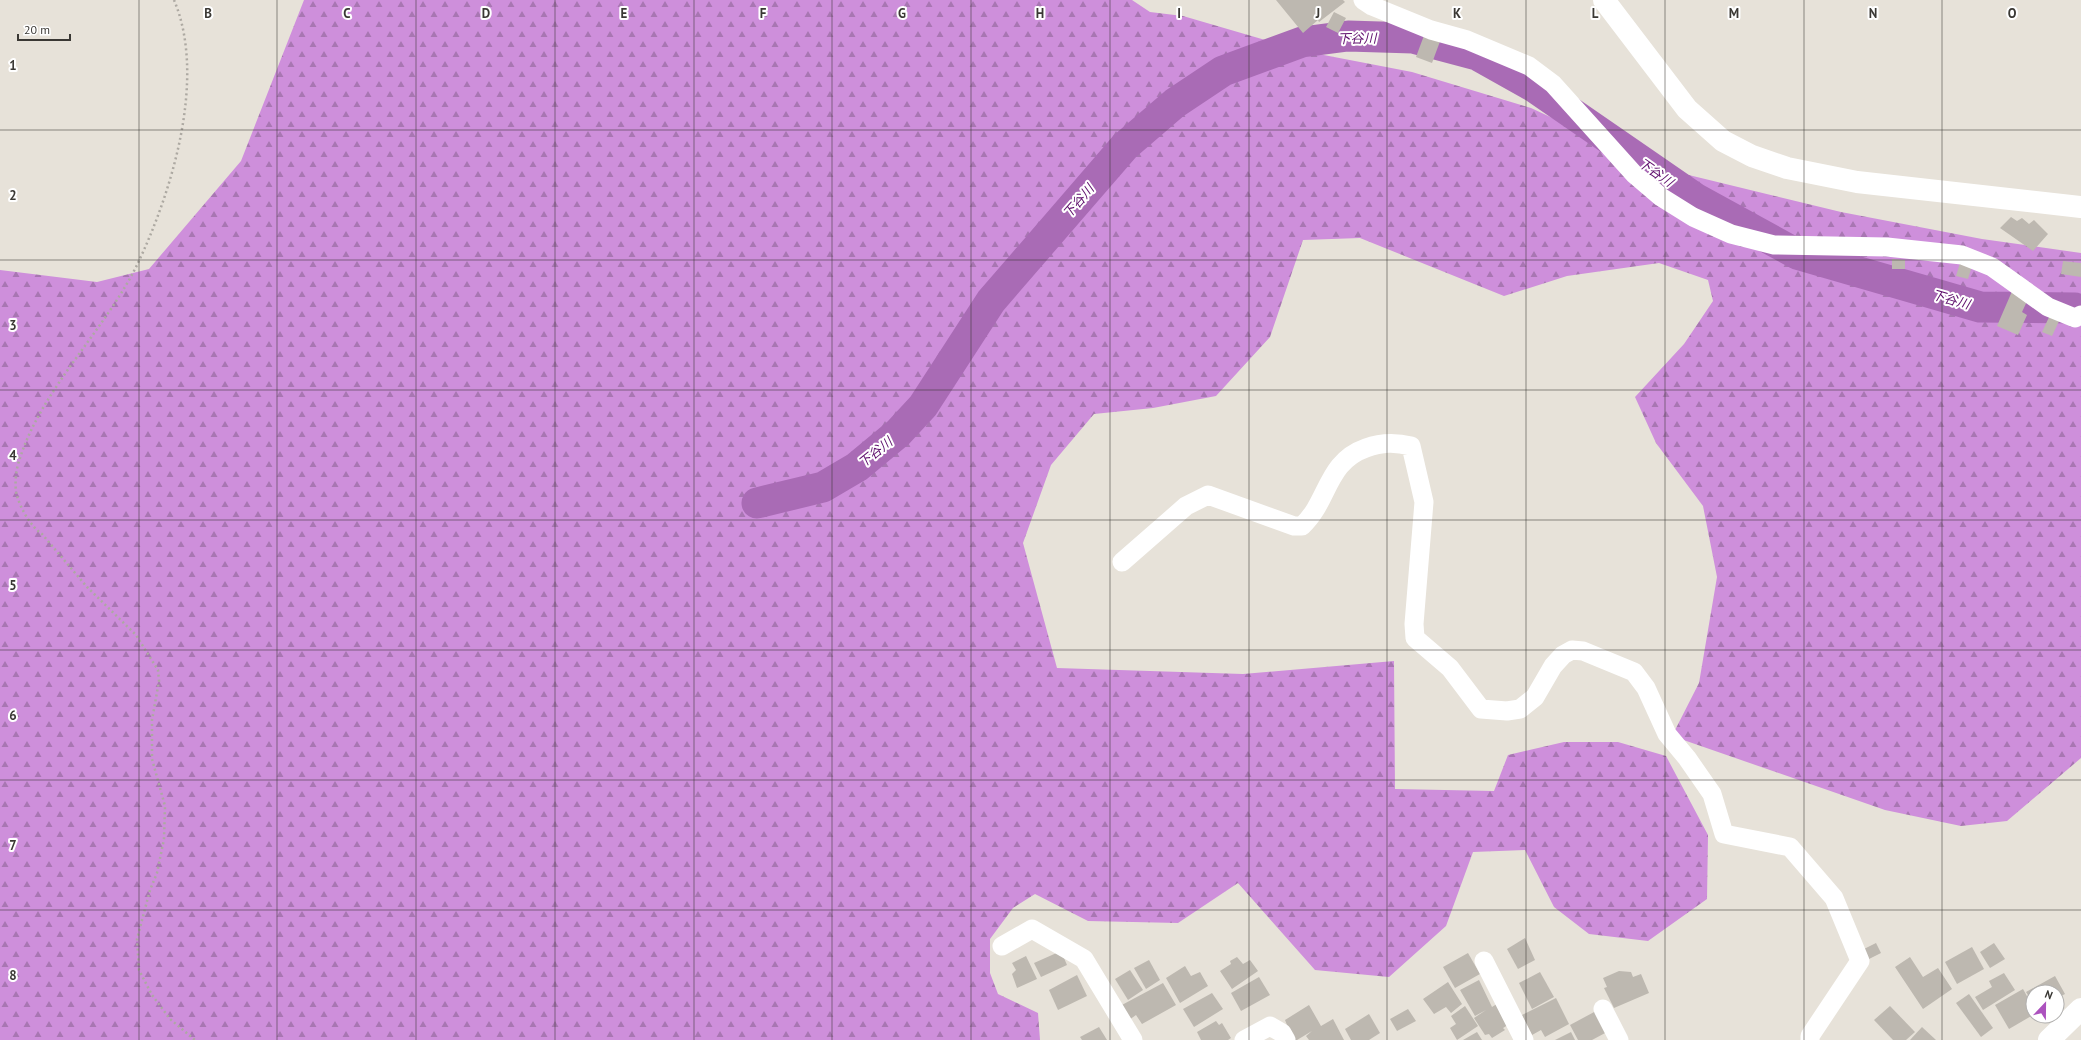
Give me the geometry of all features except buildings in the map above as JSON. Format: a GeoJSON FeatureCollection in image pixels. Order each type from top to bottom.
{"type":"FeatureCollection","features":[{"type":"Feature","properties":{"kind":"street"},"geometry":{"type":"LineString","coordinates":[[1363,0],[1372,6],[1431,30],[1467,40],[1528,66],[1553,84],[1634,174],[1661,197],[1692,217],[1725,231],[1774,245],[1887,247],[1962,255],[1992,267],[2048,306],[2075,318],[2081,315]]}},
{"type":"Feature","properties":{"kind":"street"},"geometry":{"type":"LineString","coordinates":[[1604,0],[1687,109],[1722,142],[1752,156],[1787,168],[1857,182],[2081,207]]}},
{"type":"Feature","properties":{"kind":"street"},"geometry":{"type":"LineString","coordinates":[[1122,562],[1186,506],[1208,495],[1294,526],[1302,526],[1309,519],[1336,470],[1346,458],[1359,450],[1378,443],[1399,443],[1411,446],[1424,502],[1414,624],[1415,638],[1450,668],[1481,709],[1520,709],[1535,697],[1552,666],[1563,655],[1572,650],[1582,651],[1634,672],[1646,688],[1667,734],[1687,758],[1712,794],[1724,834],[1790,847],[1834,898],[1860,961],[1810,1036],[1810,1040]]}},
{"type":"Feature","properties":{"kind":"street"},"geometry":{"type":"LineString","coordinates":[[1002,946],[1032,929],[1084,959],[1133,1040]]}},
{"type":"Feature","properties":{"kind":"street"},"geometry":{"type":"LineString","coordinates":[[1484,961],[1524,1040]]}},
{"type":"Feature","properties":{"kind":"street"},"geometry":{"type":"LineString","coordinates":[[1603,1009],[1619,1040]]}},
{"type":"Feature","properties":{"kind":"street"},"geometry":{"type":"LineString","coordinates":[[2049,1040],[2081,1009]]}},
{"type":"Feature","properties":{"kind":"street"},"geometry":{"type":"LineString","coordinates":[[1244,1040],[1270,1026],[1282,1033],[1286,1040]]}},
{"type":"Feature","properties":{"kind":"path"},"geometry":{"type":"LineString","coordinates":[[174,0],[181,16],[186,52],[186,104],[185,120],[169,183],[136,265],[105,317],[39,415],[19,458],[16,482],[17,496],[35,529],[42,534],[87,587],[136,635],[158,670],[159,681],[152,720],[152,759],[165,806],[164,839],[157,873],[150,890],[138,939],[139,970],[152,995],[170,1019],[195,1040]]}},
{"type":"Feature","properties":{"kind":"green space"},"geometry":{"type":"Polygon","coordinates":[[[304,0],[1132,0],[1150,12],[1183,16],[1303,51],[1412,72],[1531,108],[1660,168],[1841,212],[1982,239],[2081,253],[2081,758],[2007,821],[1961,826],[1885,810],[1672,736],[1699,683],[1717,577],[1703,506],[1656,443],[1635,397],[1684,344],[1713,301],[1708,280],[1659,263],[1567,276],[1504,296],[1360,238],[1303,240],[1270,337],[1216,396],[1153,408],[1094,414],[1051,465],[1023,543],[1057,668],[1243,674],[1394,661],[1395,789],[1494,791],[1508,755],[1564,742],[1618,742],[1666,756],[1708,835],[1707,899],[1648,941],[1589,934],[1554,907],[1525,850],[1473,852],[1446,926],[1389,977],[1315,970],[1238,883],[1178,923],[1088,921],[1035,894],[1013,908],[990,939],[990,973],[998,994],[1038,1013],[1040,1040],[0,1040],[0,270],[97,282],[149,269],[241,161],[304,0]]]}},
{"type":"Feature","properties":{"kind":"waterway","name":"下谷川"},"geometry":{"type":"LineString","coordinates":[[757,503],[823,487],[857,467],[898,433],[923,406],[991,301],[1125,146],[1175,103],[1223,71],[1302,42],[1348,36],[1413,38],[1477,55],[1534,87],[1695,198],[1797,254],[1980,307],[2075,308]]}}]}
